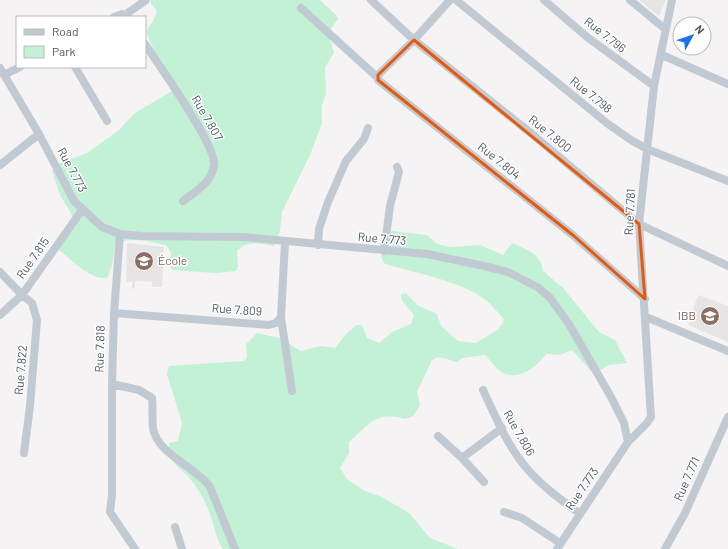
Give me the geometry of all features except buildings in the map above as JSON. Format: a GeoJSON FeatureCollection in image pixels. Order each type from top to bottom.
{"type":"FeatureCollection","features":[{"type":"Feature","properties":{"kind":"street"},"geometry":{"type":"LineString","coordinates":[[125,16],[146,0]]}},
{"type":"Feature","properties":{"kind":"street","name":"Rue 7.800"},"geometry":{"type":"LineString","coordinates":[[371,0],[414,40],[532,134],[639,224],[728,266]]}},
{"type":"Feature","properties":{"kind":"street"},"geometry":{"type":"LineString","coordinates":[[377,77],[414,40],[450,0]]}},
{"type":"Feature","properties":{"kind":"street","name":"Rue 7.798"},"geometry":{"type":"LineString","coordinates":[[456,0],[608,124],[631,140],[648,149],[728,181]]}},
{"type":"Feature","properties":{"kind":"street","name":"Rue 7.796"},"geometry":{"type":"LineString","coordinates":[[544,0],[587,37],[654,86]]}},
{"type":"Feature","properties":{"kind":"street"},"geometry":{"type":"LineString","coordinates":[[630,0],[665,29]]}},
{"type":"Feature","properties":{"kind":"street","name":"Rue 7.781"},"geometry":{"type":"LineString","coordinates":[[628,442],[651,417],[645,299],[639,224],[654,86],[662,55],[665,29],[672,0]]}},
{"type":"Feature","properties":{"kind":"street","name":"Rue 7.804"},"geometry":{"type":"LineString","coordinates":[[301,8],[427,120],[574,236],[645,299]]}},
{"type":"Feature","properties":{"kind":"street","name":"Rue 7.807"},"geometry":{"type":"LineString","coordinates":[[146,46],[187,108],[213,152],[215,164],[210,177],[205,184],[183,201]]}},
{"type":"Feature","properties":{"kind":"street"},"geometry":{"type":"LineString","coordinates":[[662,55],[728,84]]}},
{"type":"Feature","properties":{"kind":"street"},"geometry":{"type":"LineString","coordinates":[[2,72],[16,68]]}},
{"type":"Feature","properties":{"kind":"street"},"geometry":{"type":"LineString","coordinates":[[76,68],[107,121]]}},
{"type":"Feature","properties":{"kind":"street","name":"Rue 7.773"},"geometry":{"type":"LineString","coordinates":[[2,72],[39,134],[74,202],[102,227],[120,234],[148,236],[243,237],[427,254],[508,272],[539,288],[550,298],[569,324],[612,397],[624,423],[628,442],[558,546]]}},
{"type":"Feature","properties":{"kind":"street"},"geometry":{"type":"LineString","coordinates":[[318,245],[319,230],[328,202],[346,161],[360,144],[368,128]]}},
{"type":"Feature","properties":{"kind":"street"},"geometry":{"type":"LineString","coordinates":[[0,165],[39,134]]}},
{"type":"Feature","properties":{"kind":"street"},"geometry":{"type":"LineString","coordinates":[[384,251],[390,206],[399,172],[397,168]]}},
{"type":"Feature","properties":{"kind":"street","name":"Rue 7.815"},"geometry":{"type":"LineString","coordinates":[[0,315],[22,295],[82,210]]}},
{"type":"Feature","properties":{"kind":"street","name":"Rue 7.818"},"geometry":{"type":"LineString","coordinates":[[120,234],[114,313],[112,384],[148,393],[152,398],[153,430],[166,451],[204,478],[210,487],[235,549]]}},
{"type":"Feature","properties":{"kind":"street"},"geometry":{"type":"LineString","coordinates":[[285,242],[281,317],[292,391]]}},
{"type":"Feature","properties":{"kind":"street","name":"Rue 7.822"},"geometry":{"type":"LineString","coordinates":[[0,272],[22,295],[32,303],[37,320],[30,406],[24,453]]}},
{"type":"Feature","properties":{"kind":"street","name":"Rue 7.809"},"geometry":{"type":"LineString","coordinates":[[114,313],[269,324],[276,323],[281,317]]}},
{"type":"Feature","properties":{"kind":"street"},"geometry":{"type":"LineString","coordinates":[[646,317],[728,352]]}},
{"type":"Feature","properties":{"kind":"street"},"geometry":{"type":"LineString","coordinates":[[112,384],[112,495],[110,512],[135,549]]}},
{"type":"Feature","properties":{"kind":"street","name":"Rue 7.806"},"geometry":{"type":"LineString","coordinates":[[483,390],[514,452],[524,466],[555,494],[580,513]]}},
{"type":"Feature","properties":{"kind":"street","name":"Rue 7.771"},"geometry":{"type":"LineString","coordinates":[[665,549],[685,513],[728,417]]}},
{"type":"Feature","properties":{"kind":"street"},"geometry":{"type":"LineString","coordinates":[[462,458],[502,428]]}},
{"type":"Feature","properties":{"kind":"street"},"geometry":{"type":"LineString","coordinates":[[438,436],[462,458],[484,482]]}},
{"type":"Feature","properties":{"kind":"street"},"geometry":{"type":"LineString","coordinates":[[504,512],[522,518],[558,546]]}},
{"type":"Feature","properties":{"kind":"street"},"geometry":{"type":"LineString","coordinates":[[175,527],[182,549]]}},
{"type":"Feature","properties":{"kind":"highlighted area"},"geometry":{"type":"Polygon","coordinates":[[[414,40],[639,224],[645,299],[574,236],[378,80],[378,75],[414,40]]]}},
{"type":"Feature","properties":{"kind":"shaded area"},"geometry":{"type":"Polygon","coordinates":[[[639,0],[666,0],[659,16],[639,0]]]}},
{"type":"Feature","properties":{"kind":"shaded area","name":"École"},"geometry":{"type":"Polygon","coordinates":[[[127,243],[164,247],[162,287],[152,287],[152,282],[139,281],[135,282],[135,288],[132,289],[132,282],[126,282],[127,243]]]}},
{"type":"Feature","properties":{"kind":"shaded area","name":"IBB"},"geometry":{"type":"Polygon","coordinates":[[[698,295],[728,306],[728,342],[688,325],[698,295]]]}},
{"type":"Feature","properties":{"kind":"green space"},"geometry":{"type":"Polygon","coordinates":[[[151,0],[320,0],[336,15],[338,19],[328,33],[334,53],[325,67],[326,93],[322,105],[322,123],[310,155],[282,212],[280,231],[274,246],[259,244],[245,245],[237,251],[238,267],[236,271],[215,273],[172,270],[169,262],[171,253],[167,246],[147,241],[127,240],[115,243],[113,261],[108,277],[102,278],[96,277],[82,269],[59,250],[59,246],[76,226],[71,213],[60,195],[52,171],[58,164],[87,153],[118,131],[135,113],[177,88],[159,61],[146,32],[157,11],[151,4],[151,0]]]}},
{"type":"Feature","properties":{"kind":"green space"},"geometry":{"type":"Polygon","coordinates":[[[392,231],[427,235],[437,244],[450,247],[480,245],[503,255],[512,243],[528,250],[539,260],[543,271],[563,288],[599,332],[615,340],[627,363],[609,365],[594,374],[572,350],[560,355],[546,354],[543,359],[528,371],[522,374],[509,375],[498,370],[485,355],[463,358],[456,362],[444,358],[435,358],[432,360],[417,392],[420,405],[413,416],[405,419],[387,416],[380,418],[368,425],[349,442],[349,453],[340,468],[347,479],[365,491],[382,497],[409,513],[430,538],[458,549],[223,549],[217,538],[208,508],[200,493],[192,481],[175,464],[170,455],[170,443],[178,441],[182,423],[167,374],[169,366],[244,361],[247,357],[246,344],[257,333],[279,338],[301,351],[322,346],[335,348],[347,333],[357,325],[362,325],[367,338],[379,343],[392,332],[411,324],[414,315],[401,299],[401,294],[406,293],[417,305],[437,314],[441,326],[458,341],[476,343],[497,330],[503,323],[504,319],[487,301],[465,288],[438,278],[385,264],[381,257],[387,232],[392,231]]]}},
{"type":"Feature","properties":{"kind":"place","name":"École"},"geometry":{"type":"Point","coordinates":[144,261]}},
{"type":"Feature","properties":{"kind":"place","name":"IBB"},"geometry":{"type":"Point","coordinates":[710,316]}}]}
